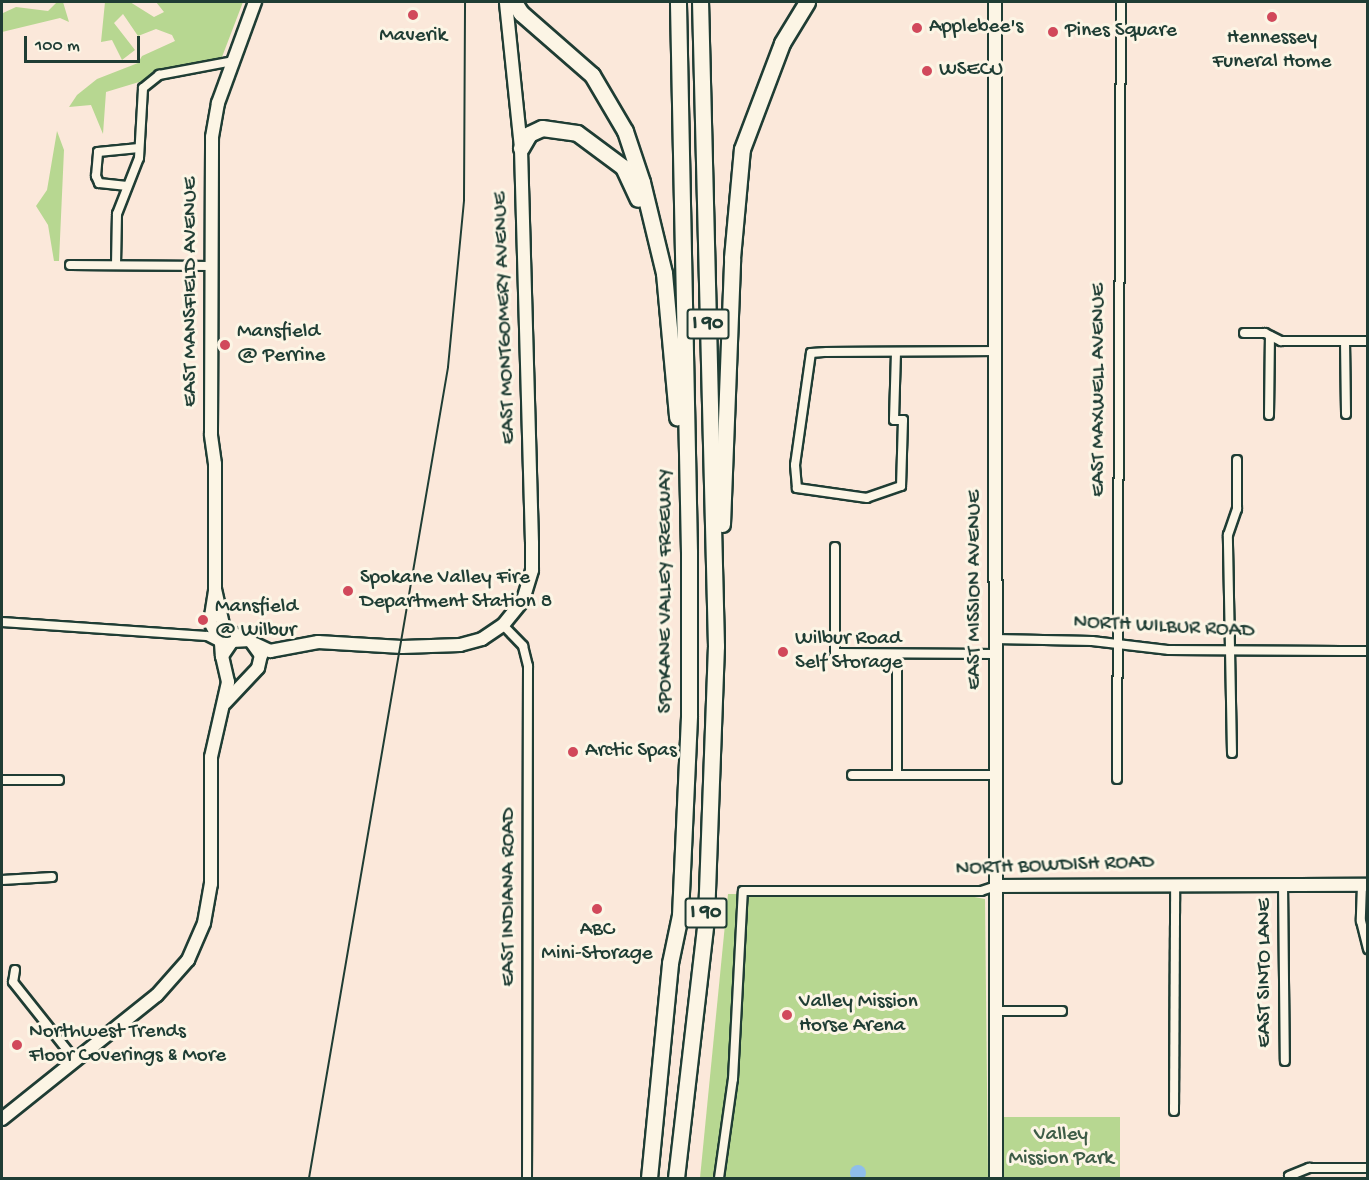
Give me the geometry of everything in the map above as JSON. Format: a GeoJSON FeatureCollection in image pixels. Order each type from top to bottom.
{"type":"FeatureCollection","features":[{"type":"Feature","properties":{"kind":"highway"},"geometry":{"type":"LineString","coordinates":[[514,2],[521,13],[592,75],[608,99],[642,182],[664,273],[689,552]]}},
{"type":"Feature","properties":{"kind":"highway","name":"SPOKANE VALLEY FREEWAY"},"geometry":{"type":"LineString","coordinates":[[649,1179],[670,963],[680,915],[689,715],[689,552],[678,2]]}},
{"type":"Feature","properties":{"kind":"highway","name":"I 90"},"geometry":{"type":"LineString","coordinates":[[676,1179],[706,918],[716,646],[700,2]]}},
{"type":"Feature","properties":{"kind":"highway"},"geometry":{"type":"LineString","coordinates":[[716,646],[732,258],[742,149],[782,43],[807,2]]}},
{"type":"Feature","properties":{"kind":"highway"},"geometry":{"type":"LineString","coordinates":[[521,148],[529,134],[549,127],[577,133],[611,155],[630,180],[664,273]]}},
{"type":"Feature","properties":{"kind":"street","name":"EAST MANSFIELD AVENUE"},"geometry":{"type":"LineString","coordinates":[[250,641],[232,636],[224,629],[215,589],[212,266],[214,121],[255,2]]}},
{"type":"Feature","properties":{"kind":"street","name":"EAST MONTGOMERY AVENUE"},"geometry":{"type":"LineString","coordinates":[[503,625],[523,600],[532,570],[521,148],[506,2]]}},
{"type":"Feature","properties":{"kind":"street","name":"EAST MISSION AVENUE"},"geometry":{"type":"LineString","coordinates":[[995,2],[996,1179]]}},
{"type":"Feature","properties":{"kind":"street","name":"EAST MAXWELL AVENUE"},"geometry":{"type":"LineString","coordinates":[[1117,779],[1120,2]]}},
{"type":"Feature","properties":{"kind":"street"},"geometry":{"type":"LineString","coordinates":[[116,265],[117,214],[140,148],[139,108],[148,80],[179,70],[233,61]]}},
{"type":"Feature","properties":{"kind":"street"},"geometry":{"type":"LineString","coordinates":[[127,186],[99,183],[96,176],[98,152],[140,148]]}},
{"type":"Feature","properties":{"kind":"street"},"geometry":{"type":"LineString","coordinates":[[70,265],[212,266]]}},
{"type":"Feature","properties":{"kind":"street"},"geometry":{"type":"LineString","coordinates":[[1244,333],[1270,336],[1281,341],[1368,341]]}},
{"type":"Feature","properties":{"kind":"street"},"geometry":{"type":"LineString","coordinates":[[1269,415],[1270,336]]}},
{"type":"Feature","properties":{"kind":"street"},"geometry":{"type":"LineString","coordinates":[[1345,341],[1346,414]]}},
{"type":"Feature","properties":{"kind":"street"},"geometry":{"type":"LineString","coordinates":[[896,352],[894,420],[903,420],[902,486],[867,498],[797,488],[795,465],[811,353],[896,352],[995,351]]}},
{"type":"Feature","properties":{"kind":"street"},"geometry":{"type":"LineString","coordinates":[[1232,753],[1228,535],[1237,509],[1237,460]]}},
{"type":"Feature","properties":{"kind":"street"},"geometry":{"type":"LineString","coordinates":[[835,547],[835,653],[995,654]]}},
{"type":"Feature","properties":{"kind":"street","name":"EAST MANSFIELD AVENUE"},"geometry":{"type":"LineString","coordinates":[[211,627],[211,604],[215,589]]}},
{"type":"Feature","properties":{"kind":"street"},"geometry":{"type":"LineString","coordinates":[[2,622],[212,637],[221,643]]}},
{"type":"Feature","properties":{"kind":"street"},"geometry":{"type":"LineString","coordinates":[[223,663],[232,641],[250,641],[270,651],[326,642],[402,647],[460,645],[482,639],[503,625]]}},
{"type":"Feature","properties":{"kind":"street","name":"EAST INDIANA ROAD"},"geometry":{"type":"LineString","coordinates":[[503,625],[523,646],[528,666],[527,1179]]}},
{"type":"Feature","properties":{"kind":"street"},"geometry":{"type":"LineString","coordinates":[[2,1119],[157,994],[182,967],[199,938],[211,884],[213,734],[225,703],[228,682],[221,643],[211,627],[197,636]]}},
{"type":"Feature","properties":{"kind":"street","name":"NORTH WILBUR ROAD"},"geometry":{"type":"LineString","coordinates":[[995,639],[1092,641],[1117,645],[1230,652],[1368,651]]}},
{"type":"Feature","properties":{"kind":"street"},"geometry":{"type":"LineString","coordinates":[[250,641],[261,656],[258,668]]}},
{"type":"Feature","properties":{"kind":"street"},"geometry":{"type":"LineString","coordinates":[[225,703],[258,668],[292,648]]}},
{"type":"Feature","properties":{"kind":"street"},"geometry":{"type":"LineString","coordinates":[[897,654],[897,775]]}},
{"type":"Feature","properties":{"kind":"street"},"geometry":{"type":"LineString","coordinates":[[223,663],[235,677],[248,677]]}},
{"type":"Feature","properties":{"kind":"street"},"geometry":{"type":"LineString","coordinates":[[852,775],[996,775]]}},
{"type":"Feature","properties":{"kind":"street"},"geometry":{"type":"LineString","coordinates":[[2,780],[59,780]]}},
{"type":"Feature","properties":{"kind":"street"},"geometry":{"type":"LineString","coordinates":[[2,880],[52,877]]}},
{"type":"Feature","properties":{"kind":"street"},"geometry":{"type":"LineString","coordinates":[[1174,1111],[1175,884]]}},
{"type":"Feature","properties":{"kind":"street","name":"NORTH BOWDISH ROAD"},"geometry":{"type":"LineString","coordinates":[[719,1179],[733,1079],[743,891],[981,891],[996,886],[1175,884],[1365,885]]}},
{"type":"Feature","properties":{"kind":"street","name":"EAST SINTO LANE"},"geometry":{"type":"LineString","coordinates":[[1284,884],[1285,1061]]}},
{"type":"Feature","properties":{"kind":"street"},"geometry":{"type":"LineString","coordinates":[[1365,885],[1361,921],[1368,949]]}},
{"type":"Feature","properties":{"kind":"street"},"geometry":{"type":"LineString","coordinates":[[15,970],[13,982],[75,1060]]}},
{"type":"Feature","properties":{"kind":"street"},"geometry":{"type":"LineString","coordinates":[[996,1011],[1062,1011]]}},
{"type":"Feature","properties":{"kind":"street"},"geometry":{"type":"LineString","coordinates":[[1289,1176],[1309,1168],[1368,1168]]}},
{"type":"Feature","properties":{"kind":"green space"},"geometry":{"type":"Polygon","coordinates":[[[57,2],[63,2],[69,22],[60,18],[2,32],[3,13],[16,7],[48,11],[57,2]]]}},
{"type":"Feature","properties":{"kind":"green space"},"geometry":{"type":"Polygon","coordinates":[[[105,2],[130,2],[154,17],[164,12],[156,2],[243,2],[222,57],[106,92],[103,134],[91,105],[69,107],[77,95],[97,79],[138,63],[142,56],[175,41],[172,35],[156,29],[138,36],[123,14],[114,23],[135,50],[122,60],[112,40],[101,42],[105,2]]]}},
{"type":"Feature","properties":{"kind":"green space"},"geometry":{"type":"Polygon","coordinates":[[[57,131],[64,150],[59,261],[54,261],[48,225],[36,206],[47,190],[57,131]]]}},
{"type":"Feature","properties":{"kind":"green space","name":"Valley Mission Park"},"geometry":{"type":"Polygon","coordinates":[[[728,894],[964,895],[985,899],[988,1178],[700,1178],[728,894]]]}},
{"type":"Feature","properties":{"kind":"green space","name":"Valley Mission Park"},"geometry":{"type":"Polygon","coordinates":[[[1002,1117],[1120,1117],[1120,1178],[1002,1178],[1002,1117]]]}},
{"type":"Feature","properties":{"kind":"water"},"geometry":{"type":"Polygon","coordinates":[[[858,1165],[866,1173],[858,1181],[850,1173],[858,1165]]]}},
{"type":"Feature","properties":{"kind":"railway"},"geometry":{"type":"LineString","coordinates":[[309,1178],[448,367],[464,200],[465,2]]}},
{"type":"Feature","properties":{"kind":"place","name":"Maverik"},"geometry":{"type":"Point","coordinates":[413,15]}},
{"type":"Feature","properties":{"kind":"place","name":"Hennessey Funeral Home"},"geometry":{"type":"Point","coordinates":[1272,17]}},
{"type":"Feature","properties":{"kind":"place","name":"Applebee's"},"geometry":{"type":"Point","coordinates":[917,28]}},
{"type":"Feature","properties":{"kind":"place","name":"Pines Square"},"geometry":{"type":"Point","coordinates":[1053,32]}},
{"type":"Feature","properties":{"kind":"place","name":"WSECU"},"geometry":{"type":"Point","coordinates":[927,71]}},
{"type":"Feature","properties":{"kind":"place","name":"Mansfield @ Perrine"},"geometry":{"type":"Point","coordinates":[225,345]}},
{"type":"Feature","properties":{"kind":"place","name":"Spokane Valley Fire Department Station 8"},"geometry":{"type":"Point","coordinates":[348,591]}},
{"type":"Feature","properties":{"kind":"place","name":"Mansfield @ Wilbur"},"geometry":{"type":"Point","coordinates":[203,620]}},
{"type":"Feature","properties":{"kind":"place","name":"Wilbur Road Self Storage"},"geometry":{"type":"Point","coordinates":[783,652]}},
{"type":"Feature","properties":{"kind":"place","name":"Arctic Spas"},"geometry":{"type":"Point","coordinates":[573,752]}},
{"type":"Feature","properties":{"kind":"place","name":"ABC Mini-Storage"},"geometry":{"type":"Point","coordinates":[597,909]}},
{"type":"Feature","properties":{"kind":"place","name":"Valley Mission Horse Arena"},"geometry":{"type":"Point","coordinates":[787,1015]}},
{"type":"Feature","properties":{"kind":"place","name":"Northwest Trends Floor Coverings & More"},"geometry":{"type":"Point","coordinates":[17,1045]}}]}
